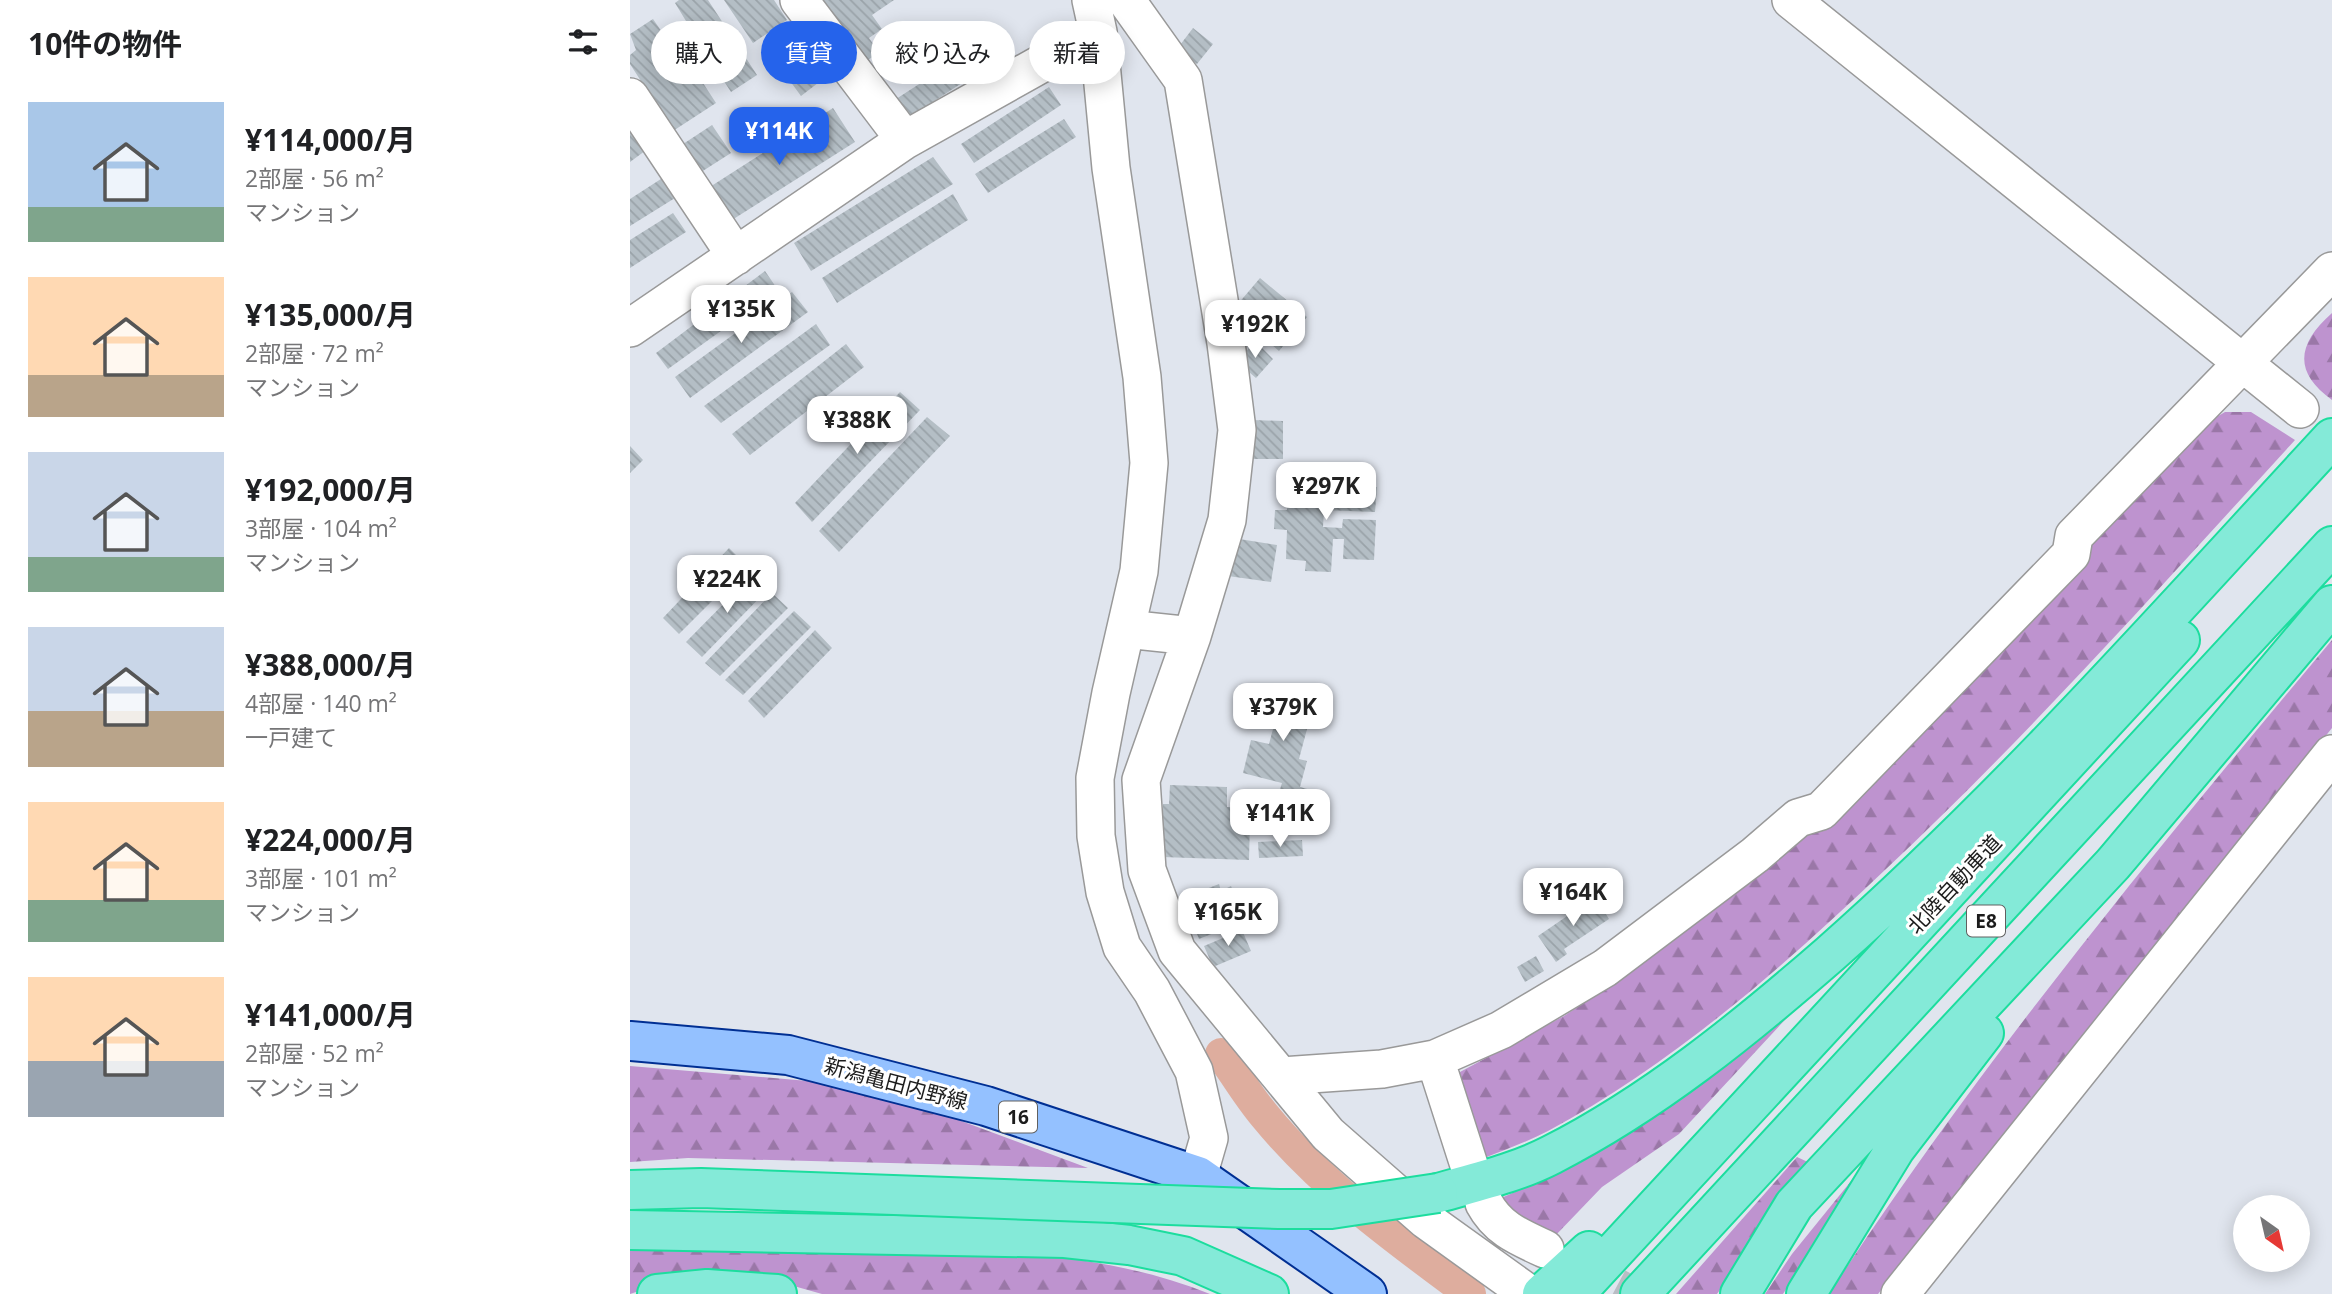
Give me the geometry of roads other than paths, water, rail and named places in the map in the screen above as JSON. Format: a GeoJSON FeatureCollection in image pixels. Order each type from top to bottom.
{"type":"FeatureCollection","features":[{"type":"Feature","properties":{"kind":"highway"},"geometry":{"type":"LineString","coordinates":[[630,1190],[701,1188],[1331,1209],[1438,1193],[1496,1177],[1548,1157],[1613,1121],[1732,1036],[1793,986],[1957,837],[2332,438]]}},
{"type":"Feature","properties":{"kind":"highway","name":"北陸自動車道"},"geometry":{"type":"LineString","coordinates":[[1549,1283],[1709,1147],[2168,654],[2332,473]]}},
{"type":"Feature","properties":{"kind":"highway","name":"E8"},"geometry":{"type":"LineString","coordinates":[[1640,1294],[2332,547]]}},
{"type":"Feature","properties":{"kind":"highway"},"geometry":{"type":"LineString","coordinates":[[1806,1294],[1895,1149],[2113,864],[2332,604]]}},
{"type":"Feature","properties":{"kind":"highway"},"geometry":{"type":"LineString","coordinates":[[1740,1294],[1794,1205],[2113,864]]}},
{"type":"Feature","properties":{"kind":"highway"},"geometry":{"type":"LineString","coordinates":[[630,1230],[1078,1240],[1182,1256],[1269,1294]]}},
{"type":"Feature","properties":{"kind":"highway"},"geometry":{"type":"LineString","coordinates":[[657,1294],[707,1289],[777,1294]]}},
{"type":"Feature","properties":{"kind":"main road","name":"新潟亀田内野線"},"geometry":{"type":"LineString","coordinates":[[630,1041],[788,1055],[986,1106],[1198,1176],[1367,1294]]}},
{"type":"Feature","properties":{"kind":"street"},"geometry":{"type":"LineString","coordinates":[[799,0],[905,139]]}},
{"type":"Feature","properties":{"kind":"street"},"geometry":{"type":"LineString","coordinates":[[1126,0],[1183,80],[1227,343],[1237,430],[1227,520],[1192,636],[1141,780],[1147,870],[1177,951],[1328,1133],[1376,1180],[1426,1220],[1549,1283]]}},
{"type":"Feature","properties":{"kind":"street"},"geometry":{"type":"LineString","coordinates":[[1791,0],[2300,409]]}},
{"type":"Feature","properties":{"kind":"street"},"geometry":{"type":"LineString","coordinates":[[630,328],[905,139],[1094,16],[1111,168],[1142,377],[1149,463],[1139,571],[1095,778],[1096,836],[1105,892],[1122,947],[1152,991],[1194,1072],[1209,1138],[1198,1176]]}},
{"type":"Feature","properties":{"kind":"street"},"geometry":{"type":"LineString","coordinates":[[630,97],[736,256]]}},
{"type":"Feature","properties":{"kind":"street"},"geometry":{"type":"LineString","coordinates":[[1282,1076],[1382,1069],[1435,1059],[1501,1030],[1556,1000],[1605,968],[1755,855],[1798,818],[1821,811],[2071,554],[2074,536],[2332,271]]}},
{"type":"Feature","properties":{"kind":"street"},"geometry":{"type":"LineString","coordinates":[[1126,629],[1192,636]]}},
{"type":"Feature","properties":{"kind":"street"},"geometry":{"type":"LineString","coordinates":[[1900,1294],[2332,754]]}},
{"type":"Feature","properties":{"kind":"street"},"geometry":{"type":"LineString","coordinates":[[1435,1059],[1469,1165]]}},
{"type":"Feature","properties":{"kind":"street"},"geometry":{"type":"LineString","coordinates":[[1484,1203],[1492,1218],[1505,1229],[1549,1283]]}},
{"type":"Feature","properties":{"kind":"waterway"},"geometry":{"type":"LineString","coordinates":[[1221,1054],[1258,1108],[1310,1165],[1361,1211],[1470,1294]]}},
{"type":"Feature","properties":{"kind":"tunnel"},"geometry":{"type":"LineString","coordinates":[[1568,1261],[1630,1294]]}}]}
